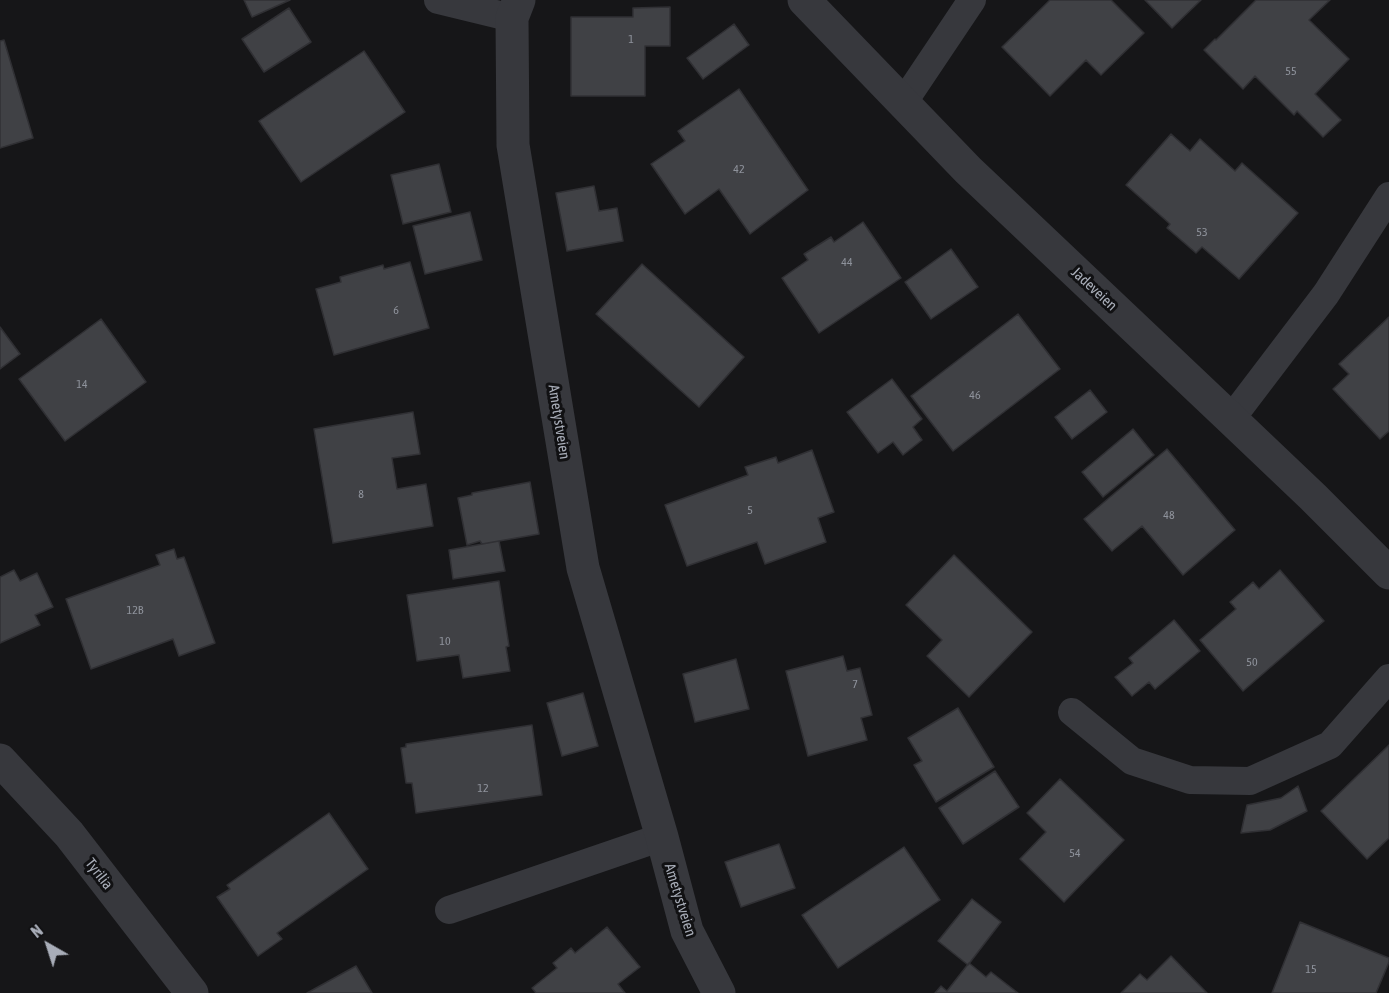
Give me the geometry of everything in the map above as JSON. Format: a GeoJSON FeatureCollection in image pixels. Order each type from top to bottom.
{"type":"FeatureCollection","features":[{"type":"Feature","properties":{"kind":"street","name":"Jadeveien"},"geometry":{"type":"LineString","coordinates":[[804,0],[968,170],[1313,497],[1389,573]]}},
{"type":"Feature","properties":{"kind":"street","name":"Ametystveien"},"geometry":{"type":"LineString","coordinates":[[515,9],[513,145],[583,568],[662,837],[687,931],[719,993]]}},
{"type":"Feature","properties":{"kind":"street","name":"Tyrilia"},"geometry":{"type":"LineString","coordinates":[[0,760],[69,834],[192,993]]}},
{"type":"Feature","properties":{"kind":"lane"},"geometry":{"type":"LineString","coordinates":[[438,0],[515,9]]}},
{"type":"Feature","properties":{"kind":"lane"},"geometry":{"type":"LineString","coordinates":[[903,103],[972,0]]}},
{"type":"Feature","properties":{"kind":"lane"},"geometry":{"type":"LineString","coordinates":[[1231,419],[1326,294],[1389,196]]}},
{"type":"Feature","properties":{"kind":"lane"},"geometry":{"type":"LineString","coordinates":[[1072,712],[1132,761],[1190,780],[1250,781],[1330,745],[1389,678]]}},
{"type":"Feature","properties":{"kind":"lane"},"geometry":{"type":"LineString","coordinates":[[449,910],[662,837]]}},
{"type":"Feature","properties":{"kind":"building"},"geometry":{"type":"Polygon","coordinates":[[[244,0],[290,0],[252,17],[244,0]]]}},
{"type":"Feature","properties":{"kind":"building"},"geometry":{"type":"Polygon","coordinates":[[[1050,0],[1111,0],[1144,33],[1101,75],[1086,60],[1050,96],[1002,47],[1050,0]]]}},
{"type":"Feature","properties":{"kind":"building"},"geometry":{"type":"Polygon","coordinates":[[[1145,0],[1201,0],[1172,28],[1145,0]]]}},
{"type":"Feature","properties":{"kind":"building"},"geometry":{"type":"Polygon","coordinates":[[[1256,0],[1330,0],[1309,20],[1349,59],[1315,94],[1341,120],[1323,137],[1297,111],[1294,115],[1255,76],[1243,89],[1204,50],[1256,0]]]}},
{"type":"Feature","properties":{"kind":"building"},"geometry":{"type":"Polygon","coordinates":[[[670,7],[670,46],[645,46],[645,96],[571,96],[571,17],[633,17],[633,8],[670,7]]]}},
{"type":"Feature","properties":{"kind":"building"},"geometry":{"type":"Polygon","coordinates":[[[289,8],[311,42],[264,72],[242,39],[289,8]]]}},
{"type":"Feature","properties":{"kind":"building"},"geometry":{"type":"Polygon","coordinates":[[[734,24],[749,45],[703,79],[687,58],[734,24]]]}},
{"type":"Feature","properties":{"kind":"building"},"geometry":{"type":"Polygon","coordinates":[[[4,40],[33,138],[0,148],[0,41],[4,40]]]}},
{"type":"Feature","properties":{"kind":"building"},"geometry":{"type":"Polygon","coordinates":[[[364,51],[405,112],[301,182],[259,121],[364,51]]]}},
{"type":"Feature","properties":{"kind":"building"},"geometry":{"type":"Polygon","coordinates":[[[739,89],[808,190],[750,234],[719,189],[685,214],[651,164],[685,141],[678,131],[739,89]]]}},
{"type":"Feature","properties":{"kind":"building"},"geometry":{"type":"Polygon","coordinates":[[[1171,134],[1190,151],[1200,139],[1235,171],[1242,163],[1298,213],[1239,279],[1202,247],[1196,253],[1167,228],[1170,224],[1126,185],[1171,134]]]}},
{"type":"Feature","properties":{"kind":"building"},"geometry":{"type":"Polygon","coordinates":[[[439,164],[451,212],[403,224],[391,175],[439,164]]]}},
{"type":"Feature","properties":{"kind":"building"},"geometry":{"type":"Polygon","coordinates":[[[594,186],[599,211],[617,208],[623,241],[567,251],[556,193],[594,186]]]}},
{"type":"Feature","properties":{"kind":"building"},"geometry":{"type":"Polygon","coordinates":[[[470,212],[482,260],[425,274],[413,226],[470,212]]]}},
{"type":"Feature","properties":{"kind":"building"},"geometry":{"type":"Polygon","coordinates":[[[863,222],[901,278],[819,333],[782,278],[808,260],[804,254],[831,237],[834,242],[863,222]]]}},
{"type":"Feature","properties":{"kind":"building"},"geometry":{"type":"Polygon","coordinates":[[[951,249],[978,287],[931,319],[905,282],[951,249]]]}},
{"type":"Feature","properties":{"kind":"building"},"geometry":{"type":"Polygon","coordinates":[[[410,262],[429,328],[334,355],[316,289],[341,282],[340,277],[383,265],[384,269],[410,262]]]}},
{"type":"Feature","properties":{"kind":"building"},"geometry":{"type":"Polygon","coordinates":[[[642,264],[744,357],[699,407],[596,314],[642,264]]]}},
{"type":"Feature","properties":{"kind":"building"},"geometry":{"type":"Polygon","coordinates":[[[1018,314],[1060,369],[953,451],[911,396],[1018,314]]]}},
{"type":"Feature","properties":{"kind":"building"},"geometry":{"type":"Polygon","coordinates":[[[1389,317],[1389,431],[1380,439],[1333,389],[1349,374],[1339,364],[1389,317]]]}},
{"type":"Feature","properties":{"kind":"building"},"geometry":{"type":"Polygon","coordinates":[[[101,319],[146,382],[65,441],[19,379],[101,319]]]}},
{"type":"Feature","properties":{"kind":"building"},"geometry":{"type":"Polygon","coordinates":[[[0,327],[20,354],[0,369],[0,327]]]}},
{"type":"Feature","properties":{"kind":"building"},"geometry":{"type":"Polygon","coordinates":[[[892,379],[922,419],[913,427],[922,440],[903,455],[893,442],[878,453],[847,412],[892,379]]]}},
{"type":"Feature","properties":{"kind":"building"},"geometry":{"type":"Polygon","coordinates":[[[1090,390],[1107,412],[1072,439],[1055,417],[1090,390]]]}},
{"type":"Feature","properties":{"kind":"building"},"geometry":{"type":"Polygon","coordinates":[[[413,412],[420,454],[392,458],[397,489],[426,484],[433,526],[333,543],[314,429],[413,412]]]}},
{"type":"Feature","properties":{"kind":"building"},"geometry":{"type":"Polygon","coordinates":[[[1133,429],[1154,455],[1103,497],[1082,472],[1133,429]]]}},
{"type":"Feature","properties":{"kind":"building"},"geometry":{"type":"Polygon","coordinates":[[[1167,449],[1235,530],[1183,575],[1142,526],[1112,551],[1084,519],[1167,449]]]}},
{"type":"Feature","properties":{"kind":"building"},"geometry":{"type":"Polygon","coordinates":[[[812,450],[834,512],[818,518],[826,542],[765,564],[757,542],[687,566],[665,505],[748,475],[745,467],[776,457],[778,463],[812,450]]]}},
{"type":"Feature","properties":{"kind":"building"},"geometry":{"type":"Polygon","coordinates":[[[530,482],[539,534],[482,544],[480,541],[467,545],[458,498],[472,495],[472,493],[530,482]]]}},
{"type":"Feature","properties":{"kind":"building"},"geometry":{"type":"Polygon","coordinates":[[[499,541],[505,571],[453,579],[449,550],[499,541]]]}},
{"type":"Feature","properties":{"kind":"building"},"geometry":{"type":"Polygon","coordinates":[[[174,549],[177,559],[184,557],[215,643],[179,656],[173,639],[91,669],[66,599],[160,565],[156,555],[174,549]]]}},
{"type":"Feature","properties":{"kind":"building"},"geometry":{"type":"Polygon","coordinates":[[[954,555],[1032,632],[969,697],[927,656],[942,640],[906,605],[954,555]]]}},
{"type":"Feature","properties":{"kind":"building"},"geometry":{"type":"Polygon","coordinates":[[[14,570],[20,581],[37,573],[53,607],[35,615],[40,625],[0,643],[0,577],[14,570]]]}},
{"type":"Feature","properties":{"kind":"building"},"geometry":{"type":"Polygon","coordinates":[[[1280,570],[1324,621],[1243,691],[1200,640],[1236,609],[1230,602],[1253,582],[1259,589],[1280,570]]]}},
{"type":"Feature","properties":{"kind":"building"},"geometry":{"type":"Polygon","coordinates":[[[499,581],[509,646],[506,647],[510,671],[463,678],[459,655],[417,661],[407,595],[499,581]]]}},
{"type":"Feature","properties":{"kind":"building"},"geometry":{"type":"Polygon","coordinates":[[[1174,620],[1200,651],[1155,689],[1149,682],[1132,696],[1115,677],[1133,663],[1129,658],[1174,620]]]}},
{"type":"Feature","properties":{"kind":"building"},"geometry":{"type":"Polygon","coordinates":[[[843,656],[847,671],[860,668],[872,715],[861,718],[867,740],[808,756],[786,671],[843,656]]]}},
{"type":"Feature","properties":{"kind":"building"},"geometry":{"type":"Polygon","coordinates":[[[736,659],[749,709],[695,722],[683,674],[736,659]]]}},
{"type":"Feature","properties":{"kind":"building"},"geometry":{"type":"Polygon","coordinates":[[[583,693],[598,746],[562,756],[547,703],[583,693]]]}},
{"type":"Feature","properties":{"kind":"building"},"geometry":{"type":"Polygon","coordinates":[[[958,708],[994,767],[936,802],[914,765],[922,761],[908,738],[958,708]]]}},
{"type":"Feature","properties":{"kind":"building"},"geometry":{"type":"Polygon","coordinates":[[[532,725],[542,795],[416,813],[412,783],[406,783],[401,748],[406,747],[406,744],[532,725]]]}},
{"type":"Feature","properties":{"kind":"building"},"geometry":{"type":"Polygon","coordinates":[[[1389,745],[1389,838],[1367,859],[1321,811],[1389,745]]]}},
{"type":"Feature","properties":{"kind":"building"},"geometry":{"type":"Polygon","coordinates":[[[995,771],[1019,807],[963,844],[939,808],[995,771]]]}},
{"type":"Feature","properties":{"kind":"building"},"geometry":{"type":"Polygon","coordinates":[[[1060,779],[1124,840],[1064,902],[1020,859],[1046,832],[1027,813],[1060,779]]]}},
{"type":"Feature","properties":{"kind":"building"},"geometry":{"type":"Polygon","coordinates":[[[1298,786],[1307,811],[1270,830],[1241,833],[1247,805],[1281,798],[1298,786]]]}},
{"type":"Feature","properties":{"kind":"building"},"geometry":{"type":"Polygon","coordinates":[[[329,813],[368,869],[277,933],[282,939],[258,956],[217,897],[230,889],[227,885],[329,813]]]}},
{"type":"Feature","properties":{"kind":"building"},"geometry":{"type":"Polygon","coordinates":[[[779,844],[795,888],[741,907],[725,862],[779,844]]]}},
{"type":"Feature","properties":{"kind":"building"},"geometry":{"type":"Polygon","coordinates":[[[904,847],[940,900],[838,968],[802,915],[904,847]]]}},
{"type":"Feature","properties":{"kind":"building"},"geometry":{"type":"Polygon","coordinates":[[[972,899],[1001,922],[968,965],[938,941],[972,899]]]}},
{"type":"Feature","properties":{"kind":"building"},"geometry":{"type":"Polygon","coordinates":[[[1300,922],[1389,958],[1376,993],[1272,993],[1300,922]]]}},
{"type":"Feature","properties":{"kind":"building"},"geometry":{"type":"Polygon","coordinates":[[[607,927],[640,967],[618,984],[625,993],[536,993],[532,988],[557,968],[553,963],[571,948],[575,953],[607,927]]]}},
{"type":"Feature","properties":{"kind":"building"},"geometry":{"type":"Polygon","coordinates":[[[1171,956],[1207,993],[1121,993],[1140,974],[1147,980],[1171,956]]]}},
{"type":"Feature","properties":{"kind":"building"},"geometry":{"type":"Polygon","coordinates":[[[969,963],[986,977],[991,972],[1018,993],[935,993],[941,986],[947,991],[969,963]]]}},
{"type":"Feature","properties":{"kind":"building"},"geometry":{"type":"Polygon","coordinates":[[[356,966],[372,993],[307,993],[356,966]]]}}]}
